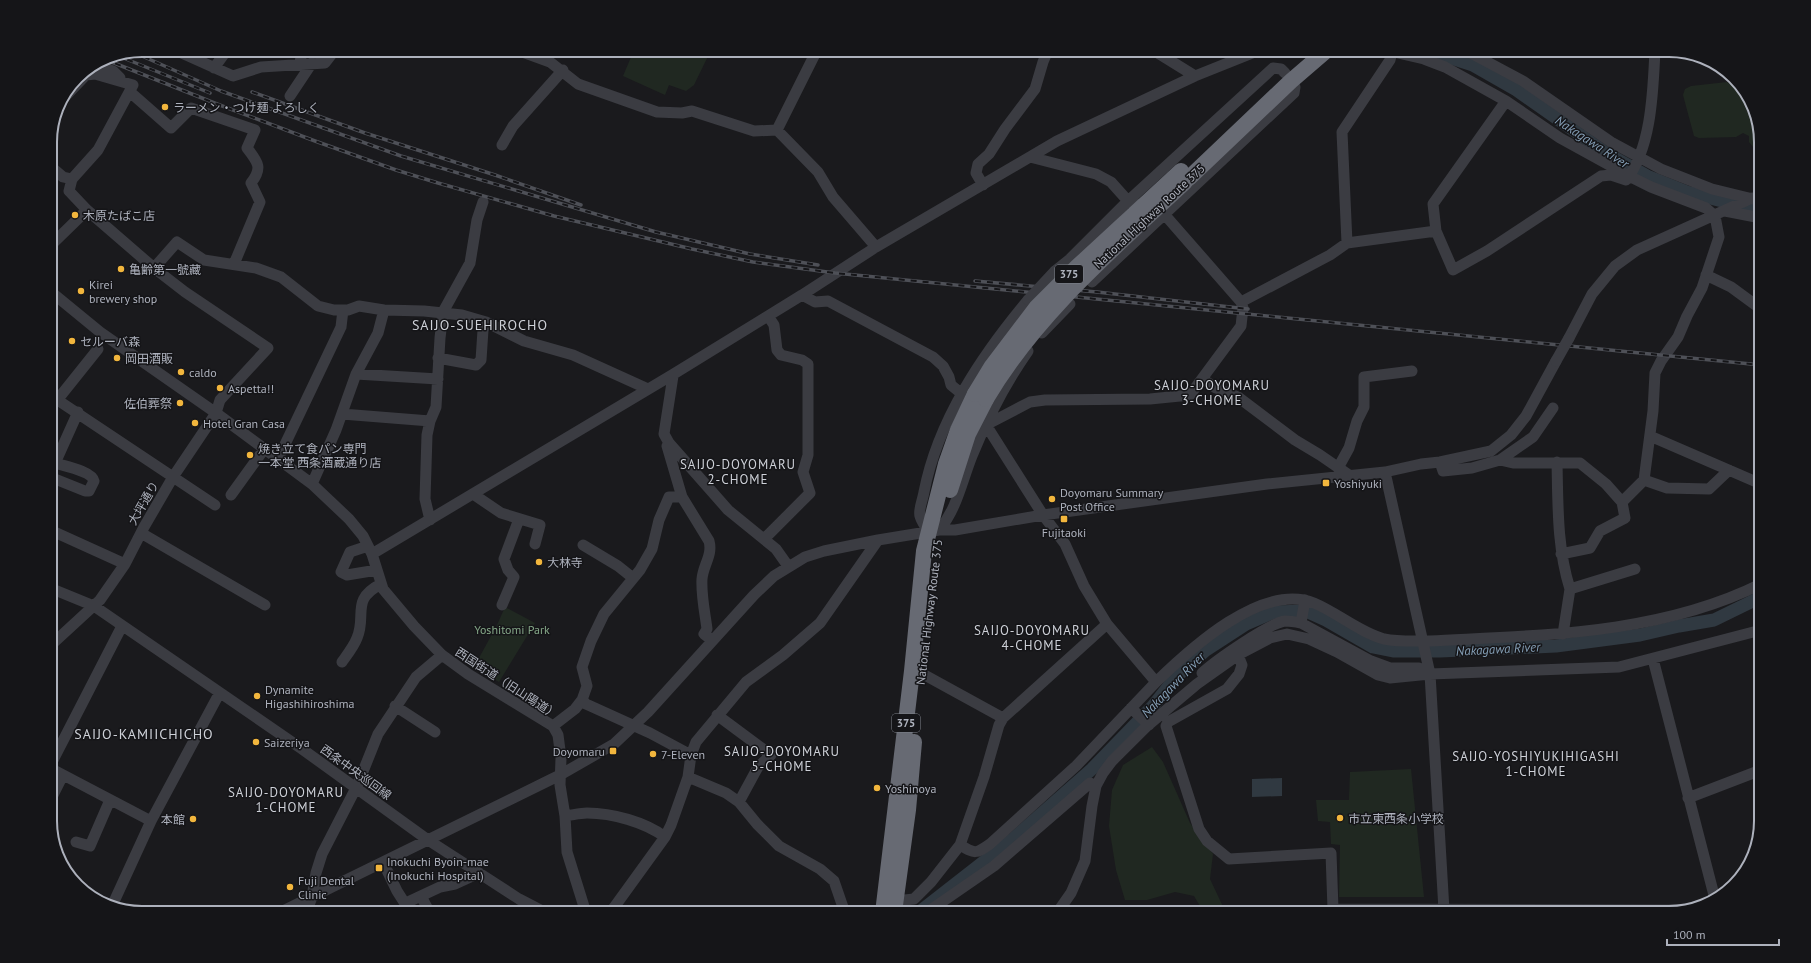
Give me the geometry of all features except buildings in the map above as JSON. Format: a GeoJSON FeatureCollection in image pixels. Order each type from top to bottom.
{"type":"FeatureCollection","features":[{"type":"Feature","properties":{"kind":"highway","name":"National Highway Route 375"},"geometry":{"type":"LineString","coordinates":[[892,906],[908,810],[921,673],[935,552],[934,531],[946,464],[958,430],[981,395],[997,360],[1036,308],[1076,266],[1185,174],[1288,77],[1306,57]]}},
{"type":"Feature","properties":{"kind":"highway","name":"National Highway Route 375"},"geometry":{"type":"LineString","coordinates":[[1288,77],[1317,57]]}},
{"type":"Feature","properties":{"kind":"highway","name":"National Highway Route 375"},"geometry":{"type":"LineString","coordinates":[[892,906],[912,671],[924,551],[934,531]]}},
{"type":"Feature","properties":{"kind":"street"},"geometry":{"type":"LineString","coordinates":[[190,57],[233,76],[260,67],[300,63],[325,63],[330,57]]}},
{"type":"Feature","properties":{"kind":"street"},"geometry":{"type":"LineString","coordinates":[[214,68],[222,57]]}},
{"type":"Feature","properties":{"kind":"street"},"geometry":{"type":"LineString","coordinates":[[300,63],[301,57]]}},
{"type":"Feature","properties":{"kind":"street"},"geometry":{"type":"LineString","coordinates":[[536,57],[550,62],[563,70],[578,84],[657,112],[682,113],[692,111],[754,131],[777,130],[818,172],[833,197],[876,247]]}},
{"type":"Feature","properties":{"kind":"street"},"geometry":{"type":"LineString","coordinates":[[777,130],[814,57]]}},
{"type":"Feature","properties":{"kind":"street"},"geometry":{"type":"LineString","coordinates":[[983,185],[976,173],[978,164],[989,154],[1005,129],[1035,89],[1045,57]]}},
{"type":"Feature","properties":{"kind":"street"},"geometry":{"type":"LineString","coordinates":[[1164,57],[1195,76]]}},
{"type":"Feature","properties":{"kind":"street"},"geometry":{"type":"LineString","coordinates":[[377,570],[346,576],[341,572],[350,552],[370,550],[430,520],[768,316],[876,247],[1057,141],[1195,76],[1242,57]]}},
{"type":"Feature","properties":{"kind":"street"},"geometry":{"type":"LineString","coordinates":[[1347,243],[1342,132],[1390,60],[1390,57]]}},
{"type":"Feature","properties":{"kind":"street"},"geometry":{"type":"LineString","coordinates":[[1412,57],[1445,67],[1506,100],[1560,138],[1630,174],[1651,187],[1720,214],[1754,217]]}},
{"type":"Feature","properties":{"kind":"street"},"geometry":{"type":"LineString","coordinates":[[1478,57],[1523,81],[1638,159],[1661,170],[1712,189],[1754,197]]}},
{"type":"Feature","properties":{"kind":"street"},"geometry":{"type":"LineString","coordinates":[[1506,100],[1433,204],[1436,231],[1453,270],[1487,251],[1601,176],[1611,175],[1626,180],[1638,159],[1646,132],[1651,107],[1655,57]]}},
{"type":"Feature","properties":{"kind":"street"},"geometry":{"type":"LineString","coordinates":[[290,96],[312,63]]}},
{"type":"Feature","properties":{"kind":"street"},"geometry":{"type":"LineString","coordinates":[[102,66],[113,71],[123,81]]}},
{"type":"Feature","properties":{"kind":"street"},"geometry":{"type":"LineString","coordinates":[[973,377],[989,350],[1009,323],[1055,270],[1070,259],[1128,201],[1273,68],[1281,69],[1288,77],[1295,87],[1294,93],[1092,282],[1070,259]]}},
{"type":"Feature","properties":{"kind":"street"},"geometry":{"type":"LineString","coordinates":[[502,145],[513,126],[563,70]]}},
{"type":"Feature","properties":{"kind":"street"},"geometry":{"type":"LineString","coordinates":[[91,74],[123,81],[133,85],[98,150],[72,179],[69,191],[87,210],[154,268],[177,242],[204,260],[256,268],[288,280],[318,306],[334,310],[343,310],[359,306],[384,310],[443,312],[462,315],[486,322],[524,341],[573,355],[648,388]]}},
{"type":"Feature","properties":{"kind":"street"},"geometry":{"type":"LineString","coordinates":[[130,92],[171,128],[191,108],[255,130],[247,148],[258,162],[257,175],[251,184],[260,202],[234,264]]}},
{"type":"Feature","properties":{"kind":"street"},"geometry":{"type":"LineString","coordinates":[[934,531],[948,520],[986,425],[1030,402],[1158,398],[1190,395],[1241,326],[1243,308],[1242,302],[1165,215],[1128,201],[1111,182],[1096,174],[1030,157]]}},
{"type":"Feature","properties":{"kind":"street"},"geometry":{"type":"LineString","coordinates":[[57,172],[63,177],[72,179]]}},
{"type":"Feature","properties":{"kind":"street"},"geometry":{"type":"LineString","coordinates":[[293,906],[560,775],[614,744],[634,727],[754,595],[788,566],[805,557],[824,551],[878,540],[934,531],[955,530],[1043,515],[1267,484],[1385,472],[1491,451],[1511,434],[1526,416],[1592,294],[1615,266],[1637,250],[1754,200]]}},
{"type":"Feature","properties":{"kind":"street"},"geometry":{"type":"LineString","coordinates":[[430,520],[424,499],[427,435],[430,421],[436,407],[438,358],[443,312],[470,263],[477,220],[483,202]]}},
{"type":"Feature","properties":{"kind":"street"},"geometry":{"type":"LineString","coordinates":[[57,239],[87,210]]}},
{"type":"Feature","properties":{"kind":"street"},"geometry":{"type":"LineString","coordinates":[[1622,502],[1644,480],[1650,436],[1655,373],[1661,361],[1678,337],[1686,316],[1702,288],[1719,238],[1720,214]]}},
{"type":"Feature","properties":{"kind":"street"},"geometry":{"type":"LineString","coordinates":[[1242,302],[1330,255],[1347,243],[1436,231]]}},
{"type":"Feature","properties":{"kind":"street","name":"大坪通り"},"geometry":{"type":"LineString","coordinates":[[57,640],[94,606],[125,564],[173,477],[216,413],[220,400],[268,348],[185,292],[154,268]]}},
{"type":"Feature","properties":{"kind":"street"},"geometry":{"type":"LineString","coordinates":[[1706,275],[1731,287],[1754,304]]}},
{"type":"Feature","properties":{"kind":"street"},"geometry":{"type":"LineString","coordinates":[[802,295],[815,302],[828,300],[933,357],[943,366],[949,377],[951,385],[981,395]]}},
{"type":"Feature","properties":{"kind":"street","name":"西国街道（旧山陽道）"},"geometry":{"type":"LineString","coordinates":[[57,297],[100,332],[265,448],[312,484],[349,519],[363,536],[370,550],[383,589],[414,626],[442,655],[468,674],[553,726],[558,735],[561,758],[560,775],[566,816],[567,852],[584,906]]}},
{"type":"Feature","properties":{"kind":"street"},"geometry":{"type":"LineString","coordinates":[[981,395],[1070,304]]}},
{"type":"Feature","properties":{"kind":"street"},"geometry":{"type":"LineString","coordinates":[[278,459],[341,327],[343,310]]}},
{"type":"Feature","properties":{"kind":"street"},"geometry":{"type":"LineString","coordinates":[[312,484],[342,414],[356,374],[378,333],[384,310]]}},
{"type":"Feature","properties":{"kind":"street"},"geometry":{"type":"LineString","coordinates":[[764,539],[810,493],[804,472],[808,455],[808,364],[802,360],[781,355],[777,350],[774,325],[768,316]]}},
{"type":"Feature","properties":{"kind":"street"},"geometry":{"type":"LineString","coordinates":[[438,358],[476,365],[481,360],[483,330],[486,322]]}},
{"type":"Feature","properties":{"kind":"street"},"geometry":{"type":"LineString","coordinates":[[1009,323],[1035,340]]}},
{"type":"Feature","properties":{"kind":"street"},"geometry":{"type":"LineString","coordinates":[[57,394],[98,349]]}},
{"type":"Feature","properties":{"kind":"street"},"geometry":{"type":"LineString","coordinates":[[1338,468],[1349,448],[1357,421],[1364,407],[1364,377],[1412,371]]}},
{"type":"Feature","properties":{"kind":"street"},"geometry":{"type":"LineString","coordinates":[[356,374],[438,379]]}},
{"type":"Feature","properties":{"kind":"street"},"geometry":{"type":"LineString","coordinates":[[672,374],[673,376],[664,434],[669,443],[728,510],[776,549],[788,566]]}},
{"type":"Feature","properties":{"kind":"street"},"geometry":{"type":"LineString","coordinates":[[973,377],[981,395]]}},
{"type":"Feature","properties":{"kind":"street"},"geometry":{"type":"LineString","coordinates":[[973,377],[981,395],[986,425],[1043,515],[1065,544],[1084,586],[1106,624],[1156,682]]}},
{"type":"Feature","properties":{"kind":"street"},"geometry":{"type":"LineString","coordinates":[[1202,379],[1216,388],[1238,397],[1295,440],[1349,476]]}},
{"type":"Feature","properties":{"kind":"street"},"geometry":{"type":"LineString","coordinates":[[57,399],[215,505]]}},
{"type":"Feature","properties":{"kind":"street"},"geometry":{"type":"LineString","coordinates":[[1440,462],[1443,471],[1472,468],[1500,460],[1532,437],[1553,408]]}},
{"type":"Feature","properties":{"kind":"street"},"geometry":{"type":"LineString","coordinates":[[57,459],[78,412]]}},
{"type":"Feature","properties":{"kind":"street"},"geometry":{"type":"LineString","coordinates":[[342,414],[430,421]]}},
{"type":"Feature","properties":{"kind":"street"},"geometry":{"type":"LineString","coordinates":[[1650,436],[1754,481]]}},
{"type":"Feature","properties":{"kind":"street"},"geometry":{"type":"LineString","coordinates":[[669,443],[667,446],[682,497],[709,540],[711,548],[703,571],[702,582],[707,629],[704,634],[712,640]]}},
{"type":"Feature","properties":{"kind":"street"},"geometry":{"type":"LineString","coordinates":[[231,495],[265,448]]}},
{"type":"Feature","properties":{"kind":"street"},"geometry":{"type":"LineString","coordinates":[[1500,460],[1513,463],[1580,462],[1606,484],[1622,502],[1625,518],[1600,531],[1590,548],[1561,554]]}},
{"type":"Feature","properties":{"kind":"street"},"geometry":{"type":"LineString","coordinates":[[1557,462],[1558,520],[1561,554],[1570,590],[1563,634]]}},
{"type":"Feature","properties":{"kind":"street"},"geometry":{"type":"LineString","coordinates":[[57,464],[92,475],[94,480],[89,491],[85,491],[57,479]]}},
{"type":"Feature","properties":{"kind":"street"},"geometry":{"type":"LineString","coordinates":[[1644,480],[1667,488],[1709,489],[1729,470]]}},
{"type":"Feature","properties":{"kind":"street"},"geometry":{"type":"LineString","coordinates":[[1385,472],[1430,674],[1444,906]]}},
{"type":"Feature","properties":{"kind":"street"},"geometry":{"type":"LineString","coordinates":[[473,494],[501,513],[540,525],[535,544]]}},
{"type":"Feature","properties":{"kind":"street"},"geometry":{"type":"LineString","coordinates":[[553,726],[575,709],[582,700],[587,686],[582,667],[591,640],[604,614],[634,578],[652,549],[659,520],[669,497],[682,497]]}},
{"type":"Feature","properties":{"kind":"street"},"geometry":{"type":"LineString","coordinates":[[502,605],[514,577],[508,570],[504,559],[520,519]]}},
{"type":"Feature","properties":{"kind":"street"},"geometry":{"type":"LineString","coordinates":[[57,533],[125,564]]}},
{"type":"Feature","properties":{"kind":"street"},"geometry":{"type":"LineString","coordinates":[[141,533],[265,605]]}},
{"type":"Feature","properties":{"kind":"street"},"geometry":{"type":"LineString","coordinates":[[615,906],[665,837],[671,825],[688,777],[691,755],[696,742],[746,682],[783,655],[820,623],[878,540]]}},
{"type":"Feature","properties":{"kind":"street"},"geometry":{"type":"LineString","coordinates":[[583,545],[618,566],[634,578]]}},
{"type":"Feature","properties":{"kind":"street"},"geometry":{"type":"LineString","coordinates":[[1570,590],[1635,569]]}},
{"type":"Feature","properties":{"kind":"street"},"geometry":{"type":"LineString","coordinates":[[342,662],[357,638],[360,629],[360,605],[365,597],[374,588],[381,584]]}},
{"type":"Feature","properties":{"kind":"street"},"geometry":{"type":"LineString","coordinates":[[960,845],[973,853],[978,852],[990,844],[1076,766],[1156,682],[1186,653],[1218,628],[1262,606],[1289,600],[1314,603],[1366,631],[1384,638],[1409,642],[1422,642],[1563,634],[1627,626],[1703,608],[1754,587]]}},
{"type":"Feature","properties":{"kind":"street","name":"西条中央巡回線"},"geometry":{"type":"LineString","coordinates":[[57,591],[94,606],[219,694],[302,749],[428,840],[519,899],[532,906]]}},
{"type":"Feature","properties":{"kind":"street"},"geometry":{"type":"LineString","coordinates":[[1301,621],[1304,602]]}},
{"type":"Feature","properties":{"kind":"street"},"geometry":{"type":"LineString","coordinates":[[1197,684],[1196,678],[1214,661],[1284,621],[1301,621],[1371,661],[1390,668],[1419,668],[1430,674]]}},
{"type":"Feature","properties":{"kind":"street"},"geometry":{"type":"LineString","coordinates":[[899,906],[914,899],[931,882],[960,845],[984,777],[998,725],[1003,718],[1106,624]]}},
{"type":"Feature","properties":{"kind":"street"},"geometry":{"type":"LineString","coordinates":[[57,753],[122,626]]}},
{"type":"Feature","properties":{"kind":"street"},"geometry":{"type":"LineString","coordinates":[[1062,906],[1071,893],[1085,861],[1096,786],[1112,761],[1147,723],[1197,684],[1238,655],[1270,638],[1287,634],[1309,639],[1337,652],[1378,675],[1390,678],[1430,674],[1619,667],[1754,632]]}},
{"type":"Feature","properties":{"kind":"street"},"geometry":{"type":"LineString","coordinates":[[309,906],[312,897],[316,872],[322,854],[356,788],[378,734],[395,706],[416,677],[442,655]]}},
{"type":"Feature","properties":{"kind":"street"},"geometry":{"type":"LineString","coordinates":[[1238,655],[1242,665],[1239,674],[1227,689],[1168,722],[1166,726],[1199,830],[1207,841],[1230,859],[1331,853],[1333,906]]}},
{"type":"Feature","properties":{"kind":"street"},"geometry":{"type":"LineString","coordinates":[[1653,659],[1714,894]]}},
{"type":"Feature","properties":{"kind":"street"},"geometry":{"type":"LineString","coordinates":[[921,673],[1003,718]]}},
{"type":"Feature","properties":{"kind":"street"},"geometry":{"type":"LineString","coordinates":[[114,901],[151,821],[219,694]]}},
{"type":"Feature","properties":{"kind":"street"},"geometry":{"type":"LineString","coordinates":[[582,700],[586,704],[650,733],[691,755]]}},
{"type":"Feature","properties":{"kind":"street"},"geometry":{"type":"LineString","coordinates":[[395,706],[435,732]]}},
{"type":"Feature","properties":{"kind":"street"},"geometry":{"type":"LineString","coordinates":[[1131,708],[1147,723]]}},
{"type":"Feature","properties":{"kind":"street"},"geometry":{"type":"LineString","coordinates":[[718,715],[772,755],[758,767],[739,802]]}},
{"type":"Feature","properties":{"kind":"street"},"geometry":{"type":"LineString","coordinates":[[57,771],[151,821]]}},
{"type":"Feature","properties":{"kind":"street"},"geometry":{"type":"LineString","coordinates":[[1688,798],[1754,773]]}},
{"type":"Feature","properties":{"kind":"street"},"geometry":{"type":"LineString","coordinates":[[57,787],[63,775]]}},
{"type":"Feature","properties":{"kind":"street"},"geometry":{"type":"LineString","coordinates":[[688,777],[726,793],[739,802],[757,824],[779,846],[820,869],[834,881],[843,906]]}},
{"type":"Feature","properties":{"kind":"street"},"geometry":{"type":"LineString","coordinates":[[940,906],[994,866],[1090,783],[1096,786]]}},
{"type":"Feature","properties":{"kind":"street"},"geometry":{"type":"LineString","coordinates":[[76,842],[90,846],[110,800]]}},
{"type":"Feature","properties":{"kind":"street"},"geometry":{"type":"LineString","coordinates":[[566,816],[588,813],[606,815],[653,828],[665,837]]}},
{"type":"Feature","properties":{"kind":"street"},"geometry":{"type":"LineString","coordinates":[[383,862],[404,902],[408,902],[440,887],[462,882],[479,873]]}},
{"type":"Feature","properties":{"kind":"street"},"geometry":{"type":"LineString","coordinates":[[420,896],[426,906]]}},
{"type":"Feature","properties":{"kind":"green space"},"geometry":{"type":"Polygon","coordinates":[[[631,57],[708,57],[694,85],[686,91],[669,85],[665,95],[623,76],[631,57]]]}},
{"type":"Feature","properties":{"kind":"green space"},"geometry":{"type":"Polygon","coordinates":[[[1727,82],[1732,85],[1740,95],[1750,117],[1754,136],[1754,146],[1753,147],[1749,142],[1749,136],[1743,133],[1736,137],[1699,138],[1694,136],[1683,95],[1685,89],[1691,86],[1727,82]]]}},
{"type":"Feature","properties":{"kind":"green space","name":"Yoshitomi Park"},"geometry":{"type":"Polygon","coordinates":[[[505,607],[535,623],[499,682],[474,667],[505,607]]]}},
{"type":"Feature","properties":{"kind":"green space"},"geometry":{"type":"Polygon","coordinates":[[[1152,747],[1163,762],[1190,823],[1213,854],[1210,879],[1223,906],[1200,906],[1194,896],[1175,892],[1147,900],[1125,900],[1116,870],[1109,826],[1112,790],[1123,765],[1152,747]]]}},
{"type":"Feature","properties":{"kind":"green space"},"geometry":{"type":"Polygon","coordinates":[[[1411,769],[1424,897],[1339,897],[1340,845],[1331,844],[1330,822],[1318,821],[1316,800],[1349,800],[1350,772],[1411,769]]]}},
{"type":"Feature","properties":{"kind":"shaded area"},"geometry":{"type":"Polygon","coordinates":[[[1282,778],[1282,796],[1252,797],[1252,779],[1282,778]]]}},
{"type":"Feature","properties":{"kind":"waterway","name":"Nakagawa River"},"geometry":{"type":"LineString","coordinates":[[1448,57],[1473,65],[1515,89],[1606,153],[1647,176],[1687,192],[1754,209]]}},
{"type":"Feature","properties":{"kind":"waterway","name":"Nakagawa River"},"geometry":{"type":"LineString","coordinates":[[927,906],[1014,838],[1092,769],[1153,706],[1176,677],[1206,650],[1246,624],[1274,612],[1306,611],[1326,620],[1373,647],[1393,651],[1440,651],[1556,646],[1640,635],[1714,620],[1754,600]]}},
{"type":"Feature","properties":{"kind":"railway"},"geometry":{"type":"LineString","coordinates":[[144,57],[221,91],[401,156],[656,232],[750,254],[818,265]]}},
{"type":"Feature","properties":{"kind":"railway"},"geometry":{"type":"LineString","coordinates":[[126,59],[210,93]]}},
{"type":"Feature","properties":{"kind":"railway"},"geometry":{"type":"LineString","coordinates":[[113,62],[217,104],[396,170],[554,216],[753,262],[835,273],[1754,364]]}},
{"type":"Feature","properties":{"kind":"railway"},"geometry":{"type":"LineString","coordinates":[[252,92],[365,133],[495,175],[581,205]]}},
{"type":"Feature","properties":{"kind":"railway"},"geometry":{"type":"LineString","coordinates":[[975,281],[1097,292],[1248,309]]}},
{"type":"Feature","properties":{"kind":"place","name":"ラーメン・つけ麺 よろしく"},"geometry":{"type":"Point","coordinates":[165,107]}},
{"type":"Feature","properties":{"kind":"place","name":"木原たばこ店"},"geometry":{"type":"Point","coordinates":[75,215]}},
{"type":"Feature","properties":{"kind":"place","name":"亀齢第一號藏"},"geometry":{"type":"Point","coordinates":[121,269]}},
{"type":"Feature","properties":{"kind":"place","name":"Kirei brewery shop"},"geometry":{"type":"Point","coordinates":[81,291]}},
{"type":"Feature","properties":{"kind":"place","name":"セルーバ森"},"geometry":{"type":"Point","coordinates":[72,341]}},
{"type":"Feature","properties":{"kind":"place","name":"岡田酒販"},"geometry":{"type":"Point","coordinates":[117,358]}},
{"type":"Feature","properties":{"kind":"place","name":"caldo"},"geometry":{"type":"Point","coordinates":[181,372]}},
{"type":"Feature","properties":{"kind":"place","name":"Aspetta!!"},"geometry":{"type":"Point","coordinates":[220,388]}},
{"type":"Feature","properties":{"kind":"place","name":"佐伯葬祭"},"geometry":{"type":"Point","coordinates":[180,403]}},
{"type":"Feature","properties":{"kind":"place","name":"Hotel Gran Casa"},"geometry":{"type":"Point","coordinates":[195,423]}},
{"type":"Feature","properties":{"kind":"place","name":"焼き立て食パン専門 一本堂 西条酒蔵通り店"},"geometry":{"type":"Point","coordinates":[250,455]}},
{"type":"Feature","properties":{"kind":"place","name":"Yoshiyuki"},"geometry":{"type":"Point","coordinates":[1326,483]}},
{"type":"Feature","properties":{"kind":"place","name":"Doyomaru Summary Post Office"},"geometry":{"type":"Point","coordinates":[1052,499]}},
{"type":"Feature","properties":{"kind":"place","name":"Fujitaoki"},"geometry":{"type":"Point","coordinates":[1064,519]}},
{"type":"Feature","properties":{"kind":"place","name":"大林寺"},"geometry":{"type":"Point","coordinates":[539,562]}},
{"type":"Feature","properties":{"kind":"place","name":"Dynamite Higashihiroshima"},"geometry":{"type":"Point","coordinates":[257,696]}},
{"type":"Feature","properties":{"kind":"place","name":"Saizeriya"},"geometry":{"type":"Point","coordinates":[256,742]}},
{"type":"Feature","properties":{"kind":"place","name":"Doyomaru"},"geometry":{"type":"Point","coordinates":[613,751]}},
{"type":"Feature","properties":{"kind":"place","name":"7-Eleven"},"geometry":{"type":"Point","coordinates":[653,754]}},
{"type":"Feature","properties":{"kind":"place","name":"Yoshinoya"},"geometry":{"type":"Point","coordinates":[877,788]}},
{"type":"Feature","properties":{"kind":"place","name":"市立東西条小学校"},"geometry":{"type":"Point","coordinates":[1340,818]}},
{"type":"Feature","properties":{"kind":"place","name":"本館"},"geometry":{"type":"Point","coordinates":[193,819]}},
{"type":"Feature","properties":{"kind":"place","name":"Inokuchi Byoin-mae (Inokuchi Hospital)"},"geometry":{"type":"Point","coordinates":[379,868]}},
{"type":"Feature","properties":{"kind":"place","name":"Fuji Dental Clinic"},"geometry":{"type":"Point","coordinates":[290,887]}},
{"type":"Feature","properties":{"kind":"district","name":"SAIJO-SUEHIROCHO"},"geometry":{"type":"Point","coordinates":[480,325]}},
{"type":"Feature","properties":{"kind":"district","name":"SAIJO-DOYOMARU 3-CHOME"},"geometry":{"type":"Point","coordinates":[1212,392]}},
{"type":"Feature","properties":{"kind":"district","name":"SAIJO-DOYOMARU 2-CHOME"},"geometry":{"type":"Point","coordinates":[738,472]}},
{"type":"Feature","properties":{"kind":"district","name":"SAIJO-DOYOMARU 4-CHOME"},"geometry":{"type":"Point","coordinates":[1032,638]}},
{"type":"Feature","properties":{"kind":"district","name":"SAIJO-KAMIICHICHO"},"geometry":{"type":"Point","coordinates":[144,734]}},
{"type":"Feature","properties":{"kind":"district","name":"SAIJO-DOYOMARU 5-CHOME"},"geometry":{"type":"Point","coordinates":[782,758]}},
{"type":"Feature","properties":{"kind":"district","name":"SAIJO-YOSHIYUKIHIGASHI 1-CHOME"},"geometry":{"type":"Point","coordinates":[1536,764]}},
{"type":"Feature","properties":{"kind":"district","name":"SAIJO-DOYOMARU 1-CHOME"},"geometry":{"type":"Point","coordinates":[286,800]}}]}
